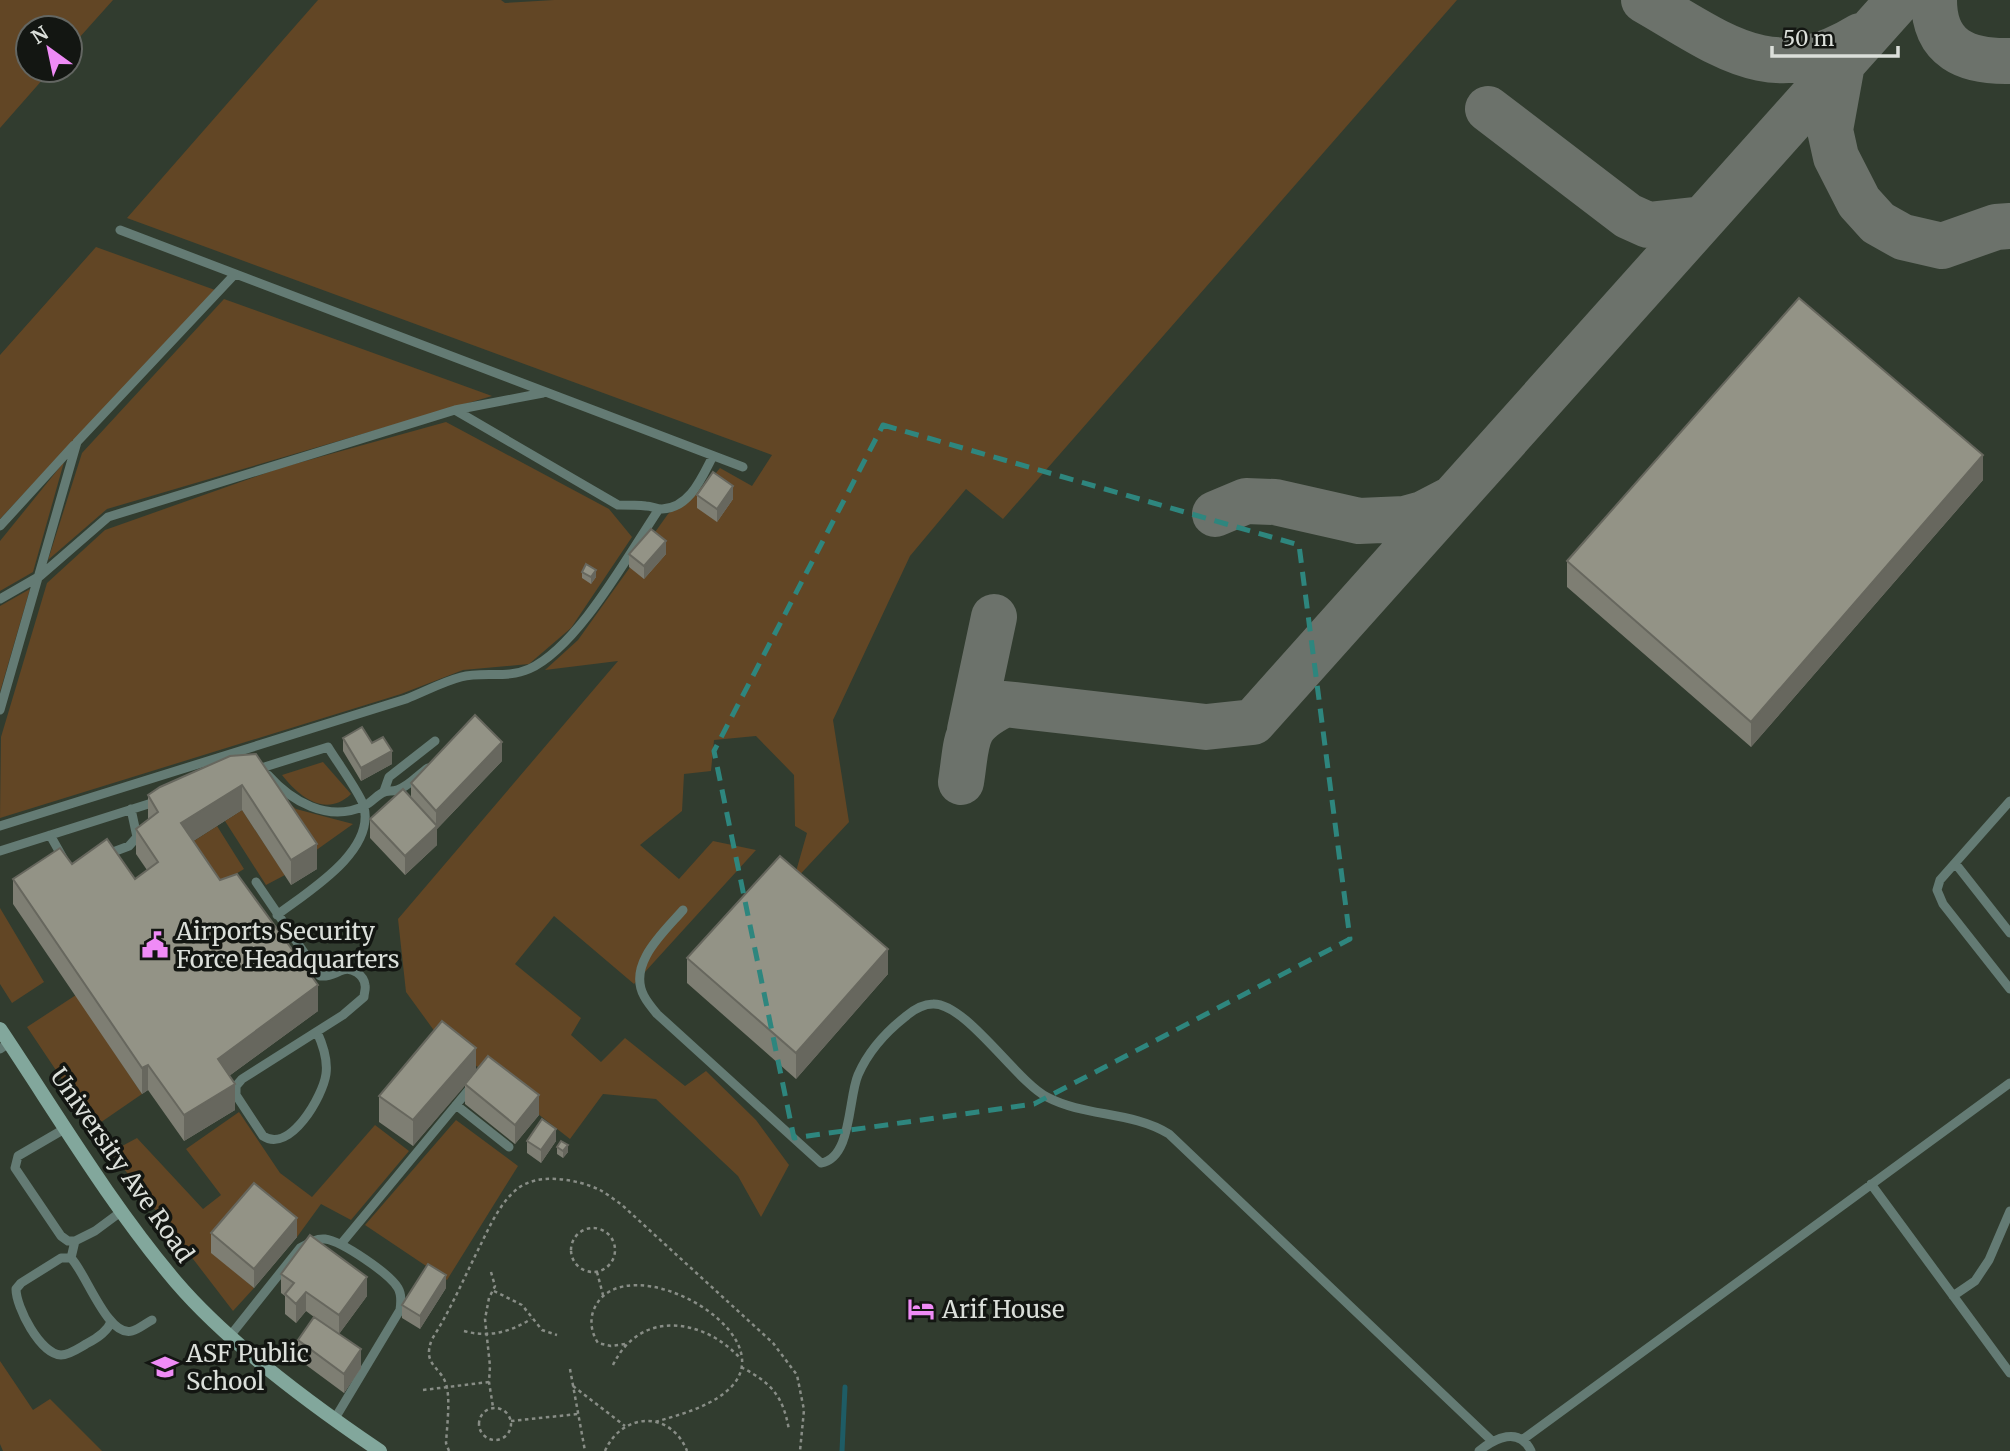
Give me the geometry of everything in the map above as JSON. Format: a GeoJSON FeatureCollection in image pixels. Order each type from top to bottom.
{"type":"FeatureCollection","features":[{"type":"Feature","properties":{"kind":"street","name":"University Ave Road"},"geometry":{"type":"LineString","coordinates":[[0,1029],[5,1046],[66,1128],[122,1211],[177,1282],[230,1336],[334,1420],[380,1451]]}},
{"type":"Feature","properties":{"kind":"lane"},"geometry":{"type":"LineString","coordinates":[[120,230],[743,467]]}},
{"type":"Feature","properties":{"kind":"lane"},"geometry":{"type":"LineString","coordinates":[[0,526],[236,274]]}},
{"type":"Feature","properties":{"kind":"lane"},"geometry":{"type":"LineString","coordinates":[[0,599],[40,576],[108,517],[455,410],[546,392]]}},
{"type":"Feature","properties":{"kind":"lane"},"geometry":{"type":"LineString","coordinates":[[455,410],[618,505],[659,509],[670,508],[682,502],[696,489],[713,456]]}},
{"type":"Feature","properties":{"kind":"lane"},"geometry":{"type":"LineString","coordinates":[[0,710],[77,442]]}},
{"type":"Feature","properties":{"kind":"lane"},"geometry":{"type":"LineString","coordinates":[[0,827],[406,699],[462,676],[508,675],[528,670],[551,656],[578,630],[659,509]]}},
{"type":"Feature","properties":{"kind":"lane"},"geometry":{"type":"LineString","coordinates":[[384,791],[389,777],[435,741]]}},
{"type":"Feature","properties":{"kind":"lane"},"geometry":{"type":"LineString","coordinates":[[249,772],[328,747],[364,806],[363,828],[356,846],[340,866],[277,915]]}},
{"type":"Feature","properties":{"kind":"lane"},"geometry":{"type":"LineString","coordinates":[[262,767],[287,794],[319,810],[341,812],[364,806],[384,791],[399,790],[439,759]]}},
{"type":"Feature","properties":{"kind":"lane"},"geometry":{"type":"LineString","coordinates":[[0,851],[170,797]]}},
{"type":"Feature","properties":{"kind":"lane"},"geometry":{"type":"LineString","coordinates":[[2010,802],[1940,880],[1937,890],[1938,898],[2010,989]]}},
{"type":"Feature","properties":{"kind":"lane"},"geometry":{"type":"LineString","coordinates":[[92,860],[129,846],[134,841],[137,833],[131,809]]}},
{"type":"Feature","properties":{"kind":"lane"},"geometry":{"type":"LineString","coordinates":[[50,835],[63,858],[72,864]]}},
{"type":"Feature","properties":{"kind":"lane"},"geometry":{"type":"LineString","coordinates":[[1955,863],[2010,933]]}},
{"type":"Feature","properties":{"kind":"lane"},"geometry":{"type":"LineString","coordinates":[[256,882],[320,976],[352,969],[366,985],[364,997],[357,1004],[242,1079],[236,1086],[236,1095],[264,1136],[270,1140],[277,1140],[292,1131],[320,1098],[326,1074],[326,1058],[317,1032]]}},
{"type":"Feature","properties":{"kind":"lane"},"geometry":{"type":"LineString","coordinates":[[683,910],[654,942],[642,963],[639,982],[644,997],[657,1014],[821,1163],[829,1162],[839,1151],[857,1077],[880,1041],[915,1009],[939,1003],[960,1016],[1042,1094],[1069,1106],[1157,1127],[1169,1135],[1492,1441]]}},
{"type":"Feature","properties":{"kind":"lane"},"geometry":{"type":"LineString","coordinates":[[341,1244],[475,1082]]}},
{"type":"Feature","properties":{"kind":"lane"},"geometry":{"type":"LineString","coordinates":[[1522,1440],[2010,1083]]}},
{"type":"Feature","properties":{"kind":"lane"},"geometry":{"type":"LineString","coordinates":[[456,1105],[509,1147]]}},
{"type":"Feature","properties":{"kind":"lane"},"geometry":{"type":"LineString","coordinates":[[66,1128],[18,1156],[15,1168],[61,1236],[68,1241],[75,1241],[95,1231],[122,1211]]}},
{"type":"Feature","properties":{"kind":"lane"},"geometry":{"type":"LineString","coordinates":[[1871,1184],[2010,1373]]}},
{"type":"Feature","properties":{"kind":"lane"},"geometry":{"type":"LineString","coordinates":[[1953,1296],[1975,1281],[1989,1260],[2010,1211]]}},
{"type":"Feature","properties":{"kind":"lane"},"geometry":{"type":"LineString","coordinates":[[230,1336],[300,1248],[313,1241],[325,1239],[341,1244],[387,1276],[398,1289],[400,1310],[334,1420]]}},
{"type":"Feature","properties":{"kind":"lane"},"geometry":{"type":"LineString","coordinates":[[75,1241],[71,1258],[111,1322],[124,1331],[132,1331],[152,1320]]}},
{"type":"Feature","properties":{"kind":"lane"},"geometry":{"type":"LineString","coordinates":[[71,1258],[61,1258],[21,1283],[16,1289],[19,1308],[36,1336],[51,1352],[68,1353],[97,1337],[111,1322]]}},
{"type":"Feature","properties":{"kind":"lane"},"geometry":{"type":"LineString","coordinates":[[1479,1451],[1504,1436],[1522,1440],[1531,1451]]}},
{"type":"Feature","properties":{"kind":"path"},"geometry":{"type":"LineString","coordinates":[[449,1451],[446,1443],[447,1387],[430,1360],[429,1346],[499,1211],[518,1188],[541,1180],[576,1182],[600,1190],[622,1205],[773,1343],[797,1375],[801,1390],[804,1410],[800,1451]]}},
{"type":"Feature","properties":{"kind":"path"},"geometry":{"type":"LineString","coordinates":[[590,1229],[605,1232],[614,1243],[615,1251],[610,1265],[597,1272],[582,1269],[573,1257],[573,1242],[583,1231],[590,1229]]}},
{"type":"Feature","properties":{"kind":"path"},"geometry":{"type":"LineString","coordinates":[[491,1272],[495,1286],[489,1298],[485,1319],[493,1407]]}},
{"type":"Feature","properties":{"kind":"path"},"geometry":{"type":"LineString","coordinates":[[597,1272],[603,1295]]}},
{"type":"Feature","properties":{"kind":"path"},"geometry":{"type":"LineString","coordinates":[[625,1344],[603,1346],[598,1343],[592,1333],[592,1313],[603,1295],[618,1287],[632,1284],[663,1289],[684,1298],[709,1311],[734,1336],[742,1360],[732,1385],[699,1408],[655,1422]]}},
{"type":"Feature","properties":{"kind":"path"},"geometry":{"type":"LineString","coordinates":[[494,1291],[522,1305],[542,1330],[557,1335]]}},
{"type":"Feature","properties":{"kind":"path"},"geometry":{"type":"LineString","coordinates":[[464,1331],[486,1335],[510,1331],[531,1319]]}},
{"type":"Feature","properties":{"kind":"path"},"geometry":{"type":"LineString","coordinates":[[613,1365],[625,1344],[637,1334],[652,1327],[669,1325],[689,1328],[727,1344],[742,1360]]}},
{"type":"Feature","properties":{"kind":"path"},"geometry":{"type":"LineString","coordinates":[[741,1367],[763,1378],[771,1386],[783,1405],[789,1430]]}},
{"type":"Feature","properties":{"kind":"path"},"geometry":{"type":"LineString","coordinates":[[570,1369],[585,1451]]}},
{"type":"Feature","properties":{"kind":"path"},"geometry":{"type":"LineString","coordinates":[[423,1390],[489,1382]]}},
{"type":"Feature","properties":{"kind":"path"},"geometry":{"type":"LineString","coordinates":[[573,1386],[625,1426]]}},
{"type":"Feature","properties":{"kind":"path"},"geometry":{"type":"LineString","coordinates":[[493,1407],[505,1410],[511,1421],[511,1428],[503,1438],[497,1440],[484,1437],[478,1426],[478,1419],[486,1409],[493,1407]]}},
{"type":"Feature","properties":{"kind":"path"},"geometry":{"type":"LineString","coordinates":[[511,1421],[579,1414]]}},
{"type":"Feature","properties":{"kind":"path"},"geometry":{"type":"LineString","coordinates":[[605,1451],[616,1433],[625,1426],[645,1421],[655,1422],[674,1431],[687,1451]]}},
{"type":"Feature","properties":{"kind":"highlighted area"},"geometry":{"type":"Polygon","coordinates":[[[883,425],[1299,545],[1350,939],[1034,1104],[794,1138],[714,751],[883,425]]]}},
{"type":"Feature","properties":{"kind":"shaded area"},"geometry":{"type":"Polygon","coordinates":[[[0,0],[2010,0],[2010,1451],[0,1451],[0,0]]]}},
{"type":"Feature","properties":{"kind":"shaded area"},"geometry":{"type":"Polygon","coordinates":[[[0,0],[113,0],[84,32],[84,14],[14,14],[14,84],[39,84],[0,128],[0,0]]]}},
{"type":"Feature","properties":{"kind":"shaded area"},"geometry":{"type":"Polygon","coordinates":[[[318,0],[501,0],[505,3],[554,0],[1457,0],[1003,519],[966,489],[910,556],[833,720],[849,822],[793,882],[807,833],[795,826],[794,775],[756,736],[714,740],[711,771],[684,774],[682,811],[640,845],[679,879],[713,841],[756,850],[634,984],[554,916],[515,964],[581,1018],[571,1035],[601,1062],[625,1038],[685,1086],[706,1071],[756,1120],[789,1165],[761,1217],[738,1176],[656,1099],[603,1094],[570,1139],[438,1036],[406,992],[398,919],[618,661],[545,670],[578,640],[668,514],[711,479],[720,468],[752,486],[772,455],[127,218],[318,0]]]}},
{"type":"Feature","properties":{"kind":"shaded area"},"geometry":{"type":"Polygon","coordinates":[[[96,247],[215,290],[0,519],[0,355],[96,247]]]}},
{"type":"Feature","properties":{"kind":"shaded area"},"geometry":{"type":"Polygon","coordinates":[[[224,299],[492,396],[107,509],[48,560],[82,453],[224,299]]]}},
{"type":"Feature","properties":{"kind":"shaded area"},"geometry":{"type":"Polygon","coordinates":[[[446,422],[609,509],[632,537],[571,628],[529,664],[463,670],[401,694],[0,818],[1,737],[47,583],[105,530],[280,468],[446,422]]]}},
{"type":"Feature","properties":{"kind":"shaded area"},"geometry":{"type":"Polygon","coordinates":[[[64,462],[33,572],[0,591],[0,541],[64,462]]]}},
{"type":"Feature","properties":{"kind":"shaded area"},"geometry":{"type":"Polygon","coordinates":[[[30,589],[0,692],[0,606],[30,589]]]}},
{"type":"Feature","properties":{"kind":"shaded area"},"geometry":{"type":"Polygon","coordinates":[[[323,762],[351,794],[342,801],[332,804],[314,802],[296,791],[282,775],[323,762]]]}},
{"type":"Feature","properties":{"kind":"shaded area"},"geometry":{"type":"Polygon","coordinates":[[[266,784],[296,809],[353,824],[308,856],[266,784]]]}},
{"type":"Feature","properties":{"kind":"shaded area"},"geometry":{"type":"Polygon","coordinates":[[[242,810],[285,875],[266,885],[225,821],[242,810]]]}},
{"type":"Feature","properties":{"kind":"shaded area"},"geometry":{"type":"Polygon","coordinates":[[[217,826],[244,869],[214,887],[186,846],[217,826]]]}},
{"type":"Feature","properties":{"kind":"shaded area"},"geometry":{"type":"Polygon","coordinates":[[[0,908],[44,982],[12,1003],[0,984],[0,908]]]}},
{"type":"Feature","properties":{"kind":"shaded area"},"geometry":{"type":"Polygon","coordinates":[[[76,995],[142,1094],[94,1127],[27,1027],[76,995]]]}},
{"type":"Feature","properties":{"kind":"shaded area"},"geometry":{"type":"Polygon","coordinates":[[[239,1112],[280,1173],[312,1197],[375,1125],[409,1151],[351,1220],[321,1204],[297,1237],[255,1202],[212,1252],[254,1288],[233,1311],[111,1152],[137,1138],[203,1209],[221,1195],[186,1149],[239,1112]]]}},
{"type":"Feature","properties":{"kind":"shaded area"},"geometry":{"type":"Polygon","coordinates":[[[456,1120],[518,1166],[447,1280],[365,1225],[456,1120]]]}},
{"type":"Feature","properties":{"kind":"shaded area"},"geometry":{"type":"Polygon","coordinates":[[[0,1361],[33,1410],[50,1399],[102,1451],[3,1451],[0,1444],[0,1361]]]}},
{"type":"Feature","properties":{"kind":"building"},"geometry":{"type":"Polygon","coordinates":[[[1799,298],[1983,455],[1751,722],[1567,561],[1799,298]]]}},
{"type":"Feature","properties":{"kind":"building"},"geometry":{"type":"Polygon","coordinates":[[[713,472],[733,486],[717,509],[697,495],[713,472]]]}},
{"type":"Feature","properties":{"kind":"building"},"geometry":{"type":"Polygon","coordinates":[[[651,529],[666,541],[644,566],[629,554],[651,529]]]}},
{"type":"Feature","properties":{"kind":"building"},"geometry":{"type":"Polygon","coordinates":[[[586,564],[596,570],[591,577],[582,572],[586,564]]]}},
{"type":"Feature","properties":{"kind":"building"},"geometry":{"type":"Polygon","coordinates":[[[475,715],[502,742],[436,811],[411,783],[475,715]]]}},
{"type":"Feature","properties":{"kind":"building"},"geometry":{"type":"Polygon","coordinates":[[[362,727],[372,743],[383,737],[392,751],[361,768],[343,738],[362,727]]]}},
{"type":"Feature","properties":{"kind":"building","name":"Airports Security Force Headquarters"},"geometry":{"type":"Polygon","coordinates":[[[256,754],[317,844],[291,860],[242,785],[181,823],[220,880],[237,874],[318,985],[218,1059],[235,1084],[184,1115],[148,1065],[142,1068],[13,879],[60,848],[72,864],[107,839],[135,879],[158,862],[136,829],[158,812],[148,795],[230,756],[256,754]]]}},
{"type":"Feature","properties":{"kind":"building"},"geometry":{"type":"Polygon","coordinates":[[[403,789],[437,826],[405,856],[370,819],[403,789]]]}},
{"type":"Feature","properties":{"kind":"building"},"geometry":{"type":"Polygon","coordinates":[[[780,856],[888,949],[796,1053],[687,958],[780,856]]]}},
{"type":"Feature","properties":{"kind":"building"},"geometry":{"type":"Polygon","coordinates":[[[442,1021],[476,1048],[413,1120],[379,1096],[442,1021]]]}},
{"type":"Feature","properties":{"kind":"building"},"geometry":{"type":"Polygon","coordinates":[[[488,1056],[539,1095],[515,1125],[465,1084],[488,1056]]]}},
{"type":"Feature","properties":{"kind":"building"},"geometry":{"type":"Polygon","coordinates":[[[542,1119],[556,1129],[541,1150],[527,1141],[542,1119]]]}},
{"type":"Feature","properties":{"kind":"building"},"geometry":{"type":"Polygon","coordinates":[[[561,1141],[568,1145],[563,1151],[557,1147],[561,1141]]]}},
{"type":"Feature","properties":{"kind":"building"},"geometry":{"type":"Polygon","coordinates":[[[254,1183],[297,1218],[254,1269],[211,1233],[254,1183]]]}},
{"type":"Feature","properties":{"kind":"building"},"geometry":{"type":"Polygon","coordinates":[[[310,1235],[367,1277],[339,1315],[306,1292],[296,1304],[285,1294],[294,1283],[281,1274],[310,1235]]]}},
{"type":"Feature","properties":{"kind":"building"},"geometry":{"type":"Polygon","coordinates":[[[428,1264],[446,1275],[420,1316],[402,1305],[428,1264]]]}},
{"type":"Feature","properties":{"kind":"building"},"geometry":{"type":"Polygon","coordinates":[[[314,1317],[361,1349],[344,1374],[298,1340],[314,1317]]]}},
{"type":"Feature","properties":{"kind":"waterway"},"geometry":{"type":"LineString","coordinates":[[842,1451],[845,1387]]}},
{"type":"Feature","properties":{"kind":"taxiway"},"geometry":{"type":"LineString","coordinates":[[1644,0],[1723,45],[1748,55],[1773,60],[1800,59],[1829,52],[1860,36]]}},
{"type":"Feature","properties":{"kind":"taxiway"},"geometry":{"type":"LineString","coordinates":[[961,782],[967,744],[974,726],[1005,704],[1206,727],[1253,722],[1899,0]]}},
{"type":"Feature","properties":{"kind":"taxiway"},"geometry":{"type":"LineString","coordinates":[[1934,0],[1935,17],[1940,30],[1946,41],[1955,49],[1980,59],[2010,61]]}},
{"type":"Feature","properties":{"kind":"taxiway"},"geometry":{"type":"LineString","coordinates":[[1842,64],[1830,130],[1836,157],[1859,202],[1878,223],[1903,237],[1942,246],[1996,227],[2010,226]]}},
{"type":"Feature","properties":{"kind":"taxiway"},"geometry":{"type":"LineString","coordinates":[[1488,109],[1628,216],[1648,225],[1703,219]]}},
{"type":"Feature","properties":{"kind":"taxiway"},"geometry":{"type":"LineString","coordinates":[[1215,514],[1246,501],[1275,502],[1359,521],[1405,519],[1423,514],[1450,500]]}},
{"type":"Feature","properties":{"kind":"taxiway"},"geometry":{"type":"LineString","coordinates":[[970,730],[994,617]]}},
{"type":"Feature","properties":{"kind":"place","name":"Airports Security Force Headquarters"},"geometry":{"type":"Point","coordinates":[155,945]}},
{"type":"Feature","properties":{"kind":"place","name":"Arif House"},"geometry":{"type":"Point","coordinates":[921,1309]}},
{"type":"Feature","properties":{"kind":"place","name":"ASF Public School"},"geometry":{"type":"Point","coordinates":[165,1367]}}]}
